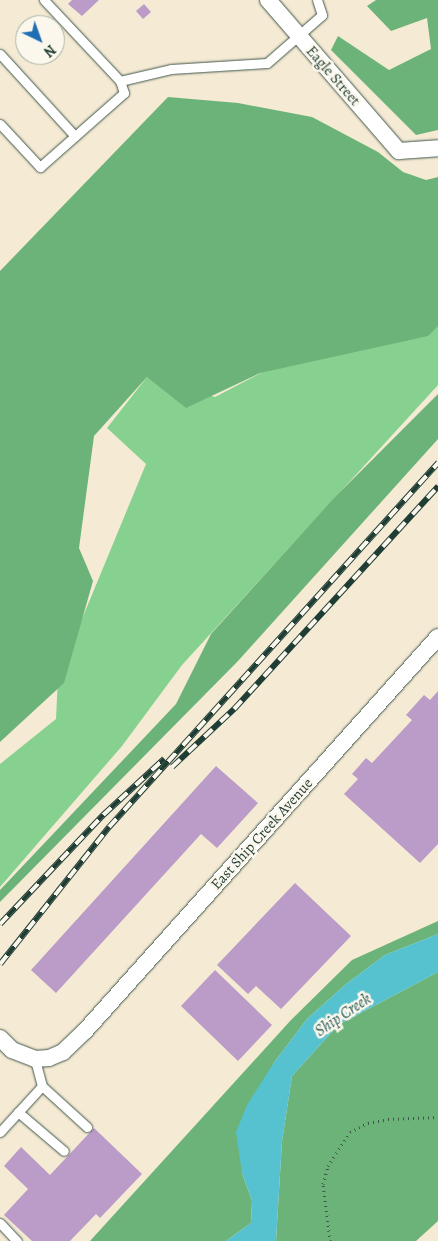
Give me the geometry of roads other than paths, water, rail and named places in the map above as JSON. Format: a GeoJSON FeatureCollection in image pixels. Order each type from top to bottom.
{"type":"FeatureCollection","features":[{"type":"Feature","properties":{"kind":"street","name":"Eagle Street"},"geometry":{"type":"LineString","coordinates":[[268,0],[399,151],[438,148]]}},
{"type":"Feature","properties":{"kind":"street","name":"East Ship Creek Avenue"},"geometry":{"type":"LineString","coordinates":[[35,1059],[49,1058],[63,1052],[85,1031],[438,638]]}},
{"type":"Feature","properties":{"kind":"street"},"geometry":{"type":"LineString","coordinates":[[0,1038],[12,1050],[35,1059]]}},
{"type":"Feature","properties":{"kind":"lane"},"geometry":{"type":"LineString","coordinates":[[0,124],[40,167],[124,93],[120,81],[44,0]]}},
{"type":"Feature","properties":{"kind":"lane"},"geometry":{"type":"LineString","coordinates":[[120,81],[171,68],[266,63],[322,15],[316,0]]}},
{"type":"Feature","properties":{"kind":"lane"},"geometry":{"type":"LineString","coordinates":[[0,54],[74,136]]}},
{"type":"Feature","properties":{"kind":"lane"},"geometry":{"type":"LineString","coordinates":[[35,1059],[42,1086],[87,1127]]}},
{"type":"Feature","properties":{"kind":"lane"},"geometry":{"type":"LineString","coordinates":[[0,1132],[42,1086]]}},
{"type":"Feature","properties":{"kind":"lane"},"geometry":{"type":"LineString","coordinates":[[18,1112],[64,1151]]}},
{"type":"Feature","properties":{"kind":"lane"},"geometry":{"type":"LineString","coordinates":[[0,1223],[17,1241]]}},
{"type":"Feature","properties":{"kind":"water","name":"Ship Creek"},"geometry":{"type":"Polygon","coordinates":[[[438,934],[438,972],[338,1025],[292,1076],[282,1141],[276,1241],[226,1241],[251,1223],[252,1201],[242,1173],[236,1132],[247,1105],[273,1064],[307,1019],[346,984],[385,955],[438,934]]]}},
{"type":"Feature","properties":{"kind":"railway"},"geometry":{"type":"LineString","coordinates":[[0,964],[109,827],[438,463]]}},
{"type":"Feature","properties":{"kind":"railway"},"geometry":{"type":"LineString","coordinates":[[172,767],[234,709],[438,486]]}},
{"type":"Feature","properties":{"kind":"railway"},"geometry":{"type":"LineString","coordinates":[[0,924],[103,815],[164,759]]}}]}
